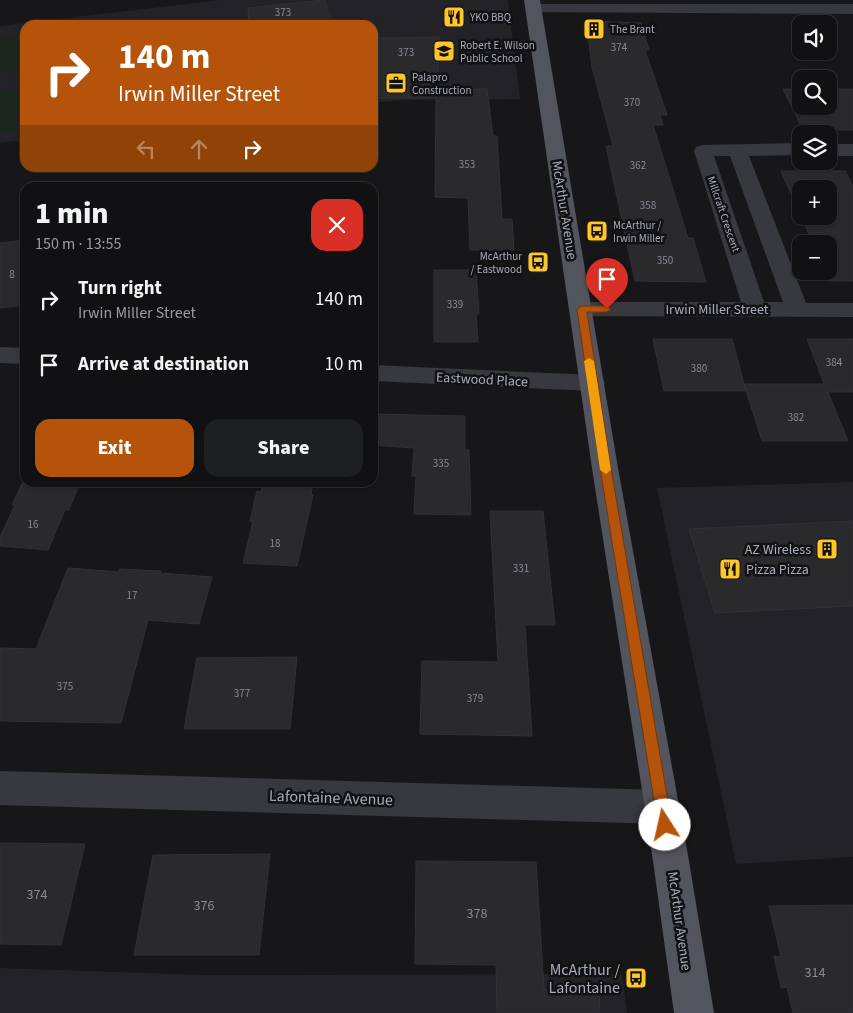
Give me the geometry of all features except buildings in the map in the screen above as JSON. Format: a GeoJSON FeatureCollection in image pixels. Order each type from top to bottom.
{"type":"FeatureCollection","features":[{"type":"Feature","properties":{"kind":"main road","name":"McArthur Avenue"},"geometry":{"type":"LineString","coordinates":[[533,5],[694,1013]]}},
{"type":"Feature","properties":{"kind":"street"},"geometry":{"type":"LineString","coordinates":[[533,5],[853,9]]}},
{"type":"Feature","properties":{"kind":"street","name":"Millcraft Crescent"},"geometry":{"type":"LineString","coordinates":[[755,310],[703,151],[792,150]]}},
{"type":"Feature","properties":{"kind":"street"},"geometry":{"type":"LineString","coordinates":[[837,150],[853,150]]}},
{"type":"Feature","properties":{"kind":"street"},"geometry":{"type":"LineString","coordinates":[[738,151],[797,309]]}},
{"type":"Feature","properties":{"kind":"street","name":"Irwin Miller Street"},"geometry":{"type":"LineString","coordinates":[[582,309],[853,310]]}},
{"type":"Feature","properties":{"kind":"street"},"geometry":{"type":"LineString","coordinates":[[0,355],[20,356]]}},
{"type":"Feature","properties":{"kind":"street","name":"Eastwood Place"},"geometry":{"type":"LineString","coordinates":[[378,373],[592,383]]}},
{"type":"Feature","properties":{"kind":"street","name":"Lafontaine Avenue"},"geometry":{"type":"LineString","coordinates":[[0,788],[662,807]]}},
{"type":"Feature","properties":{"kind":"shaded area","name":"Robert E. Wilson Public School"},"geometry":{"type":"Polygon","coordinates":[[[220,0],[508,0],[520,99],[402,100],[378,102],[378,20],[51,20],[220,0]]]}},
{"type":"Feature","properties":{"kind":"shaded area","name":"Robert E. Wilson Public School"},"geometry":{"type":"Polygon","coordinates":[[[20,24],[20,141],[0,143],[0,26],[20,24]]]}},
{"type":"Feature","properties":{"kind":"shaded area"},"geometry":{"type":"Polygon","coordinates":[[[20,35],[20,69],[0,71],[0,37],[20,35]]]}},
{"type":"Feature","properties":{"kind":"shaded area"},"geometry":{"type":"Polygon","coordinates":[[[20,90],[20,130],[0,132],[0,92],[20,90]]]}},
{"type":"Feature","properties":{"kind":"shaded area"},"geometry":{"type":"Polygon","coordinates":[[[853,482],[853,857],[736,864],[657,488],[853,482]]]}},
{"type":"Feature","properties":{"kind":"shaded area"},"geometry":{"type":"Polygon","coordinates":[[[0,968],[204,975],[622,974],[627,1013],[0,1013],[0,968]]]}},
{"type":"Feature","properties":{"kind":"slow traffic"},"geometry":{"type":"LineString","coordinates":[[589,361],[606,470]]}},
{"type":"Feature","properties":{"kind":"place","name":"YKO BBQ"},"geometry":{"type":"Point","coordinates":[454,17]}},
{"type":"Feature","properties":{"kind":"place","name":"The Brant"},"geometry":{"type":"Point","coordinates":[594,29]}},
{"type":"Feature","properties":{"kind":"place","name":"Robert E. Wilson Public School"},"geometry":{"type":"Point","coordinates":[444,51]}},
{"type":"Feature","properties":{"kind":"place","name":"Palapro Construction"},"geometry":{"type":"Point","coordinates":[396,83]}},
{"type":"Feature","properties":{"kind":"place","name":"McArthur / Irwin Miller"},"geometry":{"type":"Point","coordinates":[597,231]}},
{"type":"Feature","properties":{"kind":"place","name":"McArthur / Eastwood"},"geometry":{"type":"Point","coordinates":[538,262]}},
{"type":"Feature","properties":{"kind":"place","name":"AZ Wireless"},"geometry":{"type":"Point","coordinates":[827,549]}},
{"type":"Feature","properties":{"kind":"place","name":"Pizza Pizza"},"geometry":{"type":"Point","coordinates":[730,569]}},
{"type":"Feature","properties":{"kind":"place","name":"McArthur / Lafontaine"},"geometry":{"type":"Point","coordinates":[636,978]}},
{"type":"Feature","properties":{"kind":"route"},"geometry":{"type":"LineString","coordinates":[[607,309],[582,309],[605,468],[665,825]]}}]}
